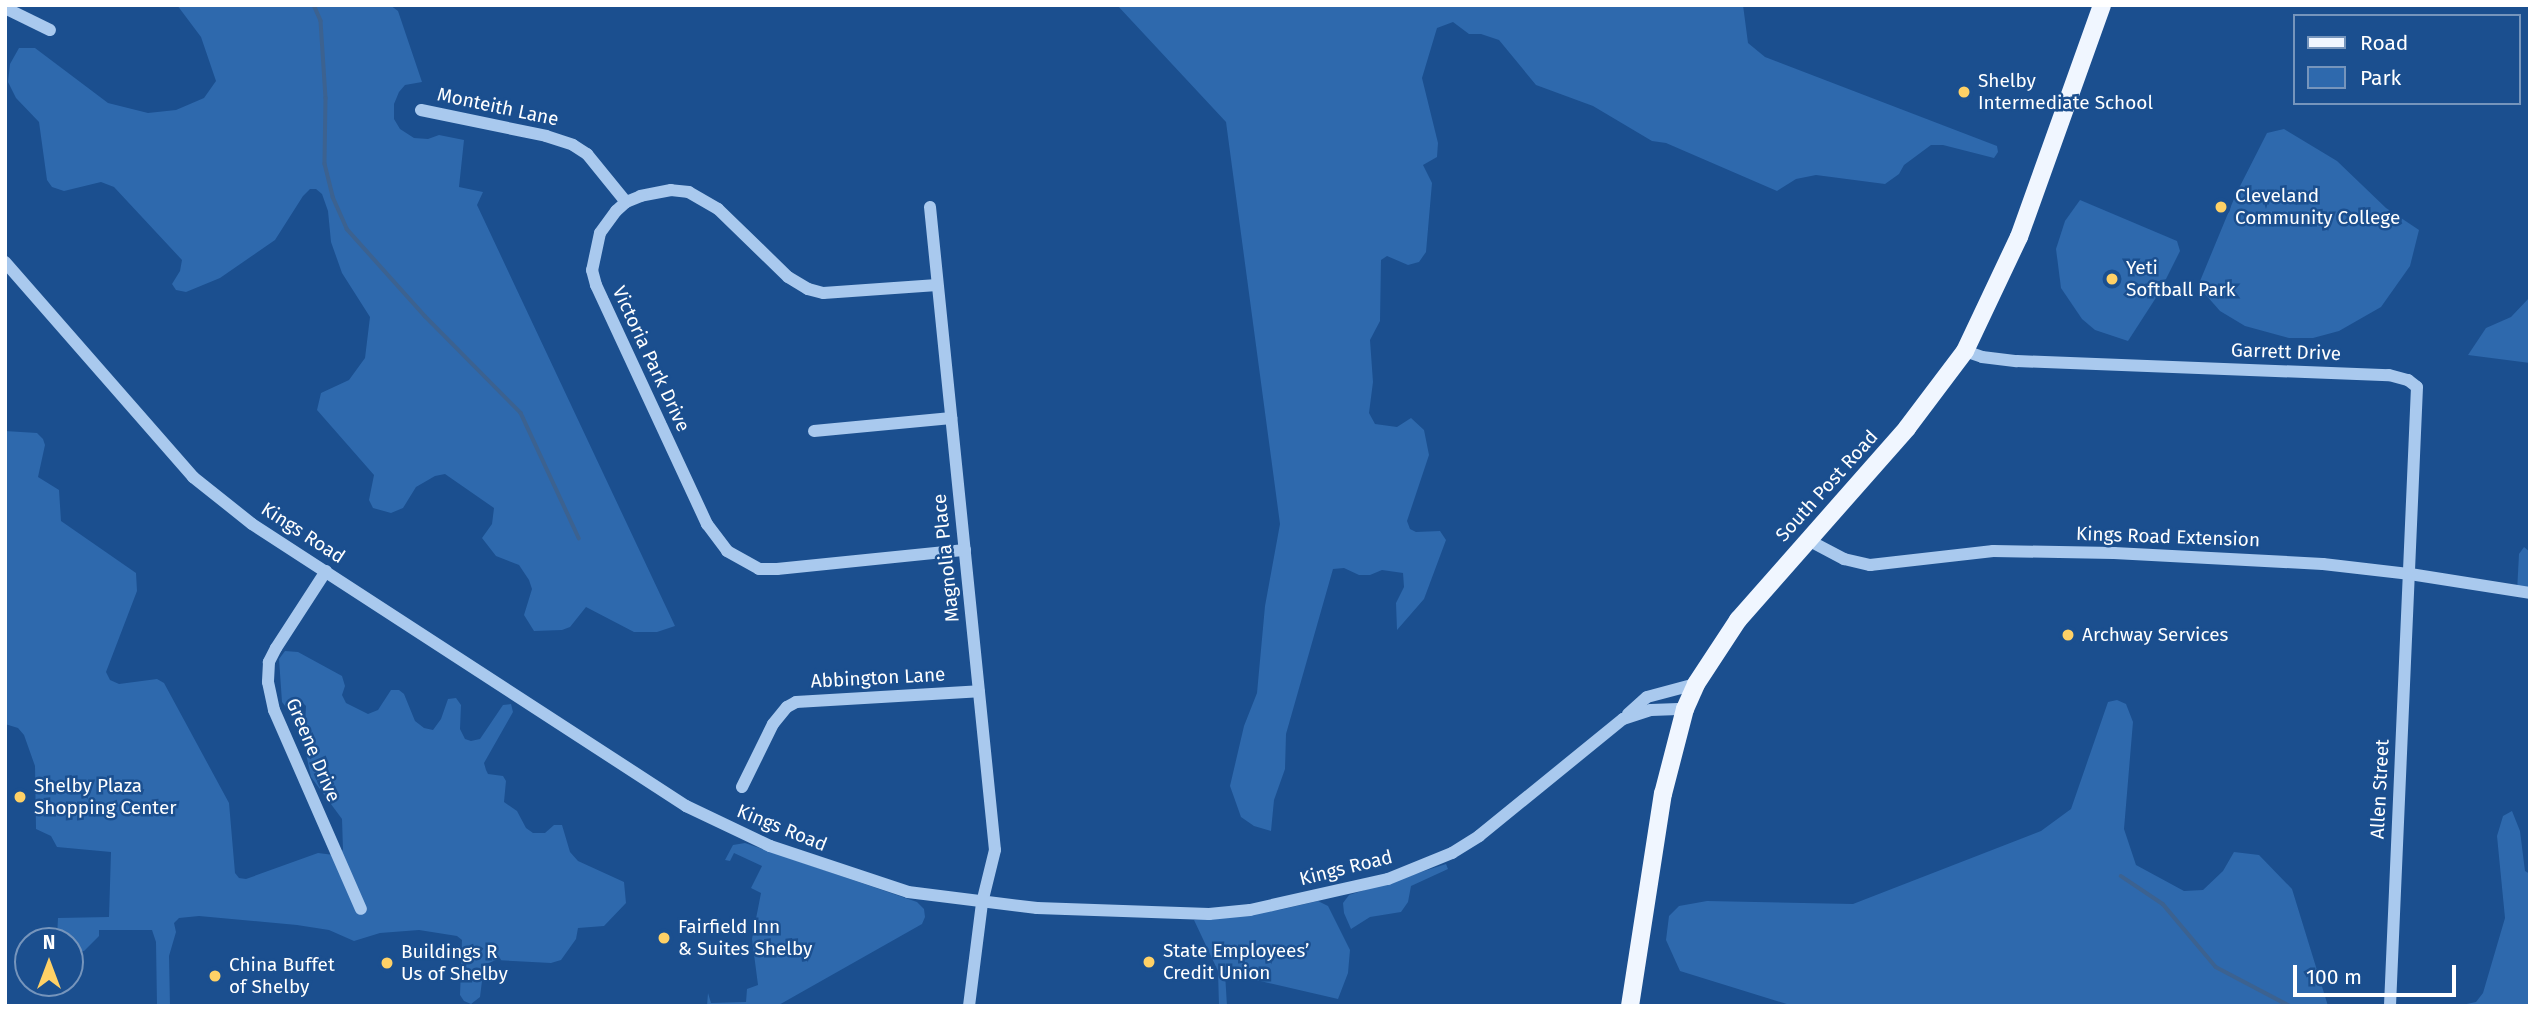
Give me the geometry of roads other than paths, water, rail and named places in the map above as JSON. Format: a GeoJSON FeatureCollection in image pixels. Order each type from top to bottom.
{"type":"FeatureCollection","features":[{"type":"Feature","properties":{"kind":"main road","name":"South Post Road"},"geometry":{"type":"LineString","coordinates":[[1630,1006],[1661,805],[1685,709],[1696,684],[1738,620],[1907,428],[1965,351],[2018,237],[2102,5]]}},
{"type":"Feature","properties":{"kind":"street"},"geometry":{"type":"LineString","coordinates":[[5,8],[50,30]]}},
{"type":"Feature","properties":{"kind":"street","name":"Monteith Lane"},"geometry":{"type":"LineString","coordinates":[[421,110],[546,136],[573,145],[587,154],[626,202]]}},
{"type":"Feature","properties":{"kind":"street"},"geometry":{"type":"LineString","coordinates":[[626,202],[654,192],[671,190],[702,199],[718,209],[788,277],[808,289],[823,293],[937,285]]}},
{"type":"Feature","properties":{"kind":"street","name":"Victoria Park Drive"},"geometry":{"type":"LineString","coordinates":[[626,202],[600,233],[592,270],[596,285],[707,524],[727,551],[759,569],[777,569],[965,550]]}},
{"type":"Feature","properties":{"kind":"street","name":"Magnolia Place"},"geometry":{"type":"LineString","coordinates":[[930,207],[995,850],[982,903],[969,1006]]}},
{"type":"Feature","properties":{"kind":"street","name":"Kings Road"},"geometry":{"type":"LineString","coordinates":[[5,261],[194,477],[252,524],[686,806],[732,830],[812,862],[874,882],[935,897],[982,903],[1209,914],[1251,910],[1388,879],[1452,853],[1479,836],[1623,719],[1651,710],[1685,709]]}},
{"type":"Feature","properties":{"kind":"street","name":"Garrett Drive"},"geometry":{"type":"LineString","coordinates":[[1965,351],[2017,361],[2389,375],[2408,380],[2417,387],[2419,395],[2410,574]]}},
{"type":"Feature","properties":{"kind":"street"},"geometry":{"type":"LineString","coordinates":[[814,431],[951,418]]}},
{"type":"Feature","properties":{"kind":"street","name":"Kings Road Extension"},"geometry":{"type":"LineString","coordinates":[[1808,540],[1844,559],[1870,565],[1946,554],[2023,550],[2280,561],[2410,574],[2530,593]]}},
{"type":"Feature","properties":{"kind":"street","name":"Greene Drive"},"geometry":{"type":"LineString","coordinates":[[326,571],[276,648],[269,662],[268,682],[274,710],[361,909]]}},
{"type":"Feature","properties":{"kind":"street","name":"Allen Street"},"geometry":{"type":"LineString","coordinates":[[2390,1006],[2410,574]]}},
{"type":"Feature","properties":{"kind":"street"},"geometry":{"type":"LineString","coordinates":[[1623,719],[1647,697],[1696,684]]}},
{"type":"Feature","properties":{"kind":"street","name":"Abbington Lane"},"geometry":{"type":"LineString","coordinates":[[742,786],[773,724],[787,707],[796,702],[979,691]]}},
{"type":"Feature","properties":{"kind":"waterway"},"geometry":{"type":"LineString","coordinates":[[314,5],[321,21],[326,98],[325,164],[333,197],[347,229],[425,316],[521,413],[579,538]]}},
{"type":"Feature","properties":{"kind":"waterway"},"geometry":{"type":"LineString","coordinates":[[2121,876],[2163,904],[2216,967],[2290,1006]]}},
{"type":"Feature","properties":{"kind":"place","name":"Shelby Intermediate School"},"geometry":{"type":"Point","coordinates":[1964,92]}},
{"type":"Feature","properties":{"kind":"place","name":"Cleveland Community College"},"geometry":{"type":"Point","coordinates":[2221,207]}},
{"type":"Feature","properties":{"kind":"place","name":"Yeti Softball Park"},"geometry":{"type":"Point","coordinates":[2112,279]}},
{"type":"Feature","properties":{"kind":"place","name":"Archway Services"},"geometry":{"type":"Point","coordinates":[2068,635]}},
{"type":"Feature","properties":{"kind":"place","name":"Shelby Plaza Shopping Center"},"geometry":{"type":"Point","coordinates":[20,797]}},
{"type":"Feature","properties":{"kind":"place","name":"Fairfield Inn & Suites Shelby"},"geometry":{"type":"Point","coordinates":[664,938]}},
{"type":"Feature","properties":{"kind":"place","name":"State Employees’ Credit Union"},"geometry":{"type":"Point","coordinates":[1149,962]}},
{"type":"Feature","properties":{"kind":"place","name":"Buildings R Us of Shelby"},"geometry":{"type":"Point","coordinates":[387,963]}},
{"type":"Feature","properties":{"kind":"place","name":"China Buffet of Shelby"},"geometry":{"type":"Point","coordinates":[215,976]}}]}
